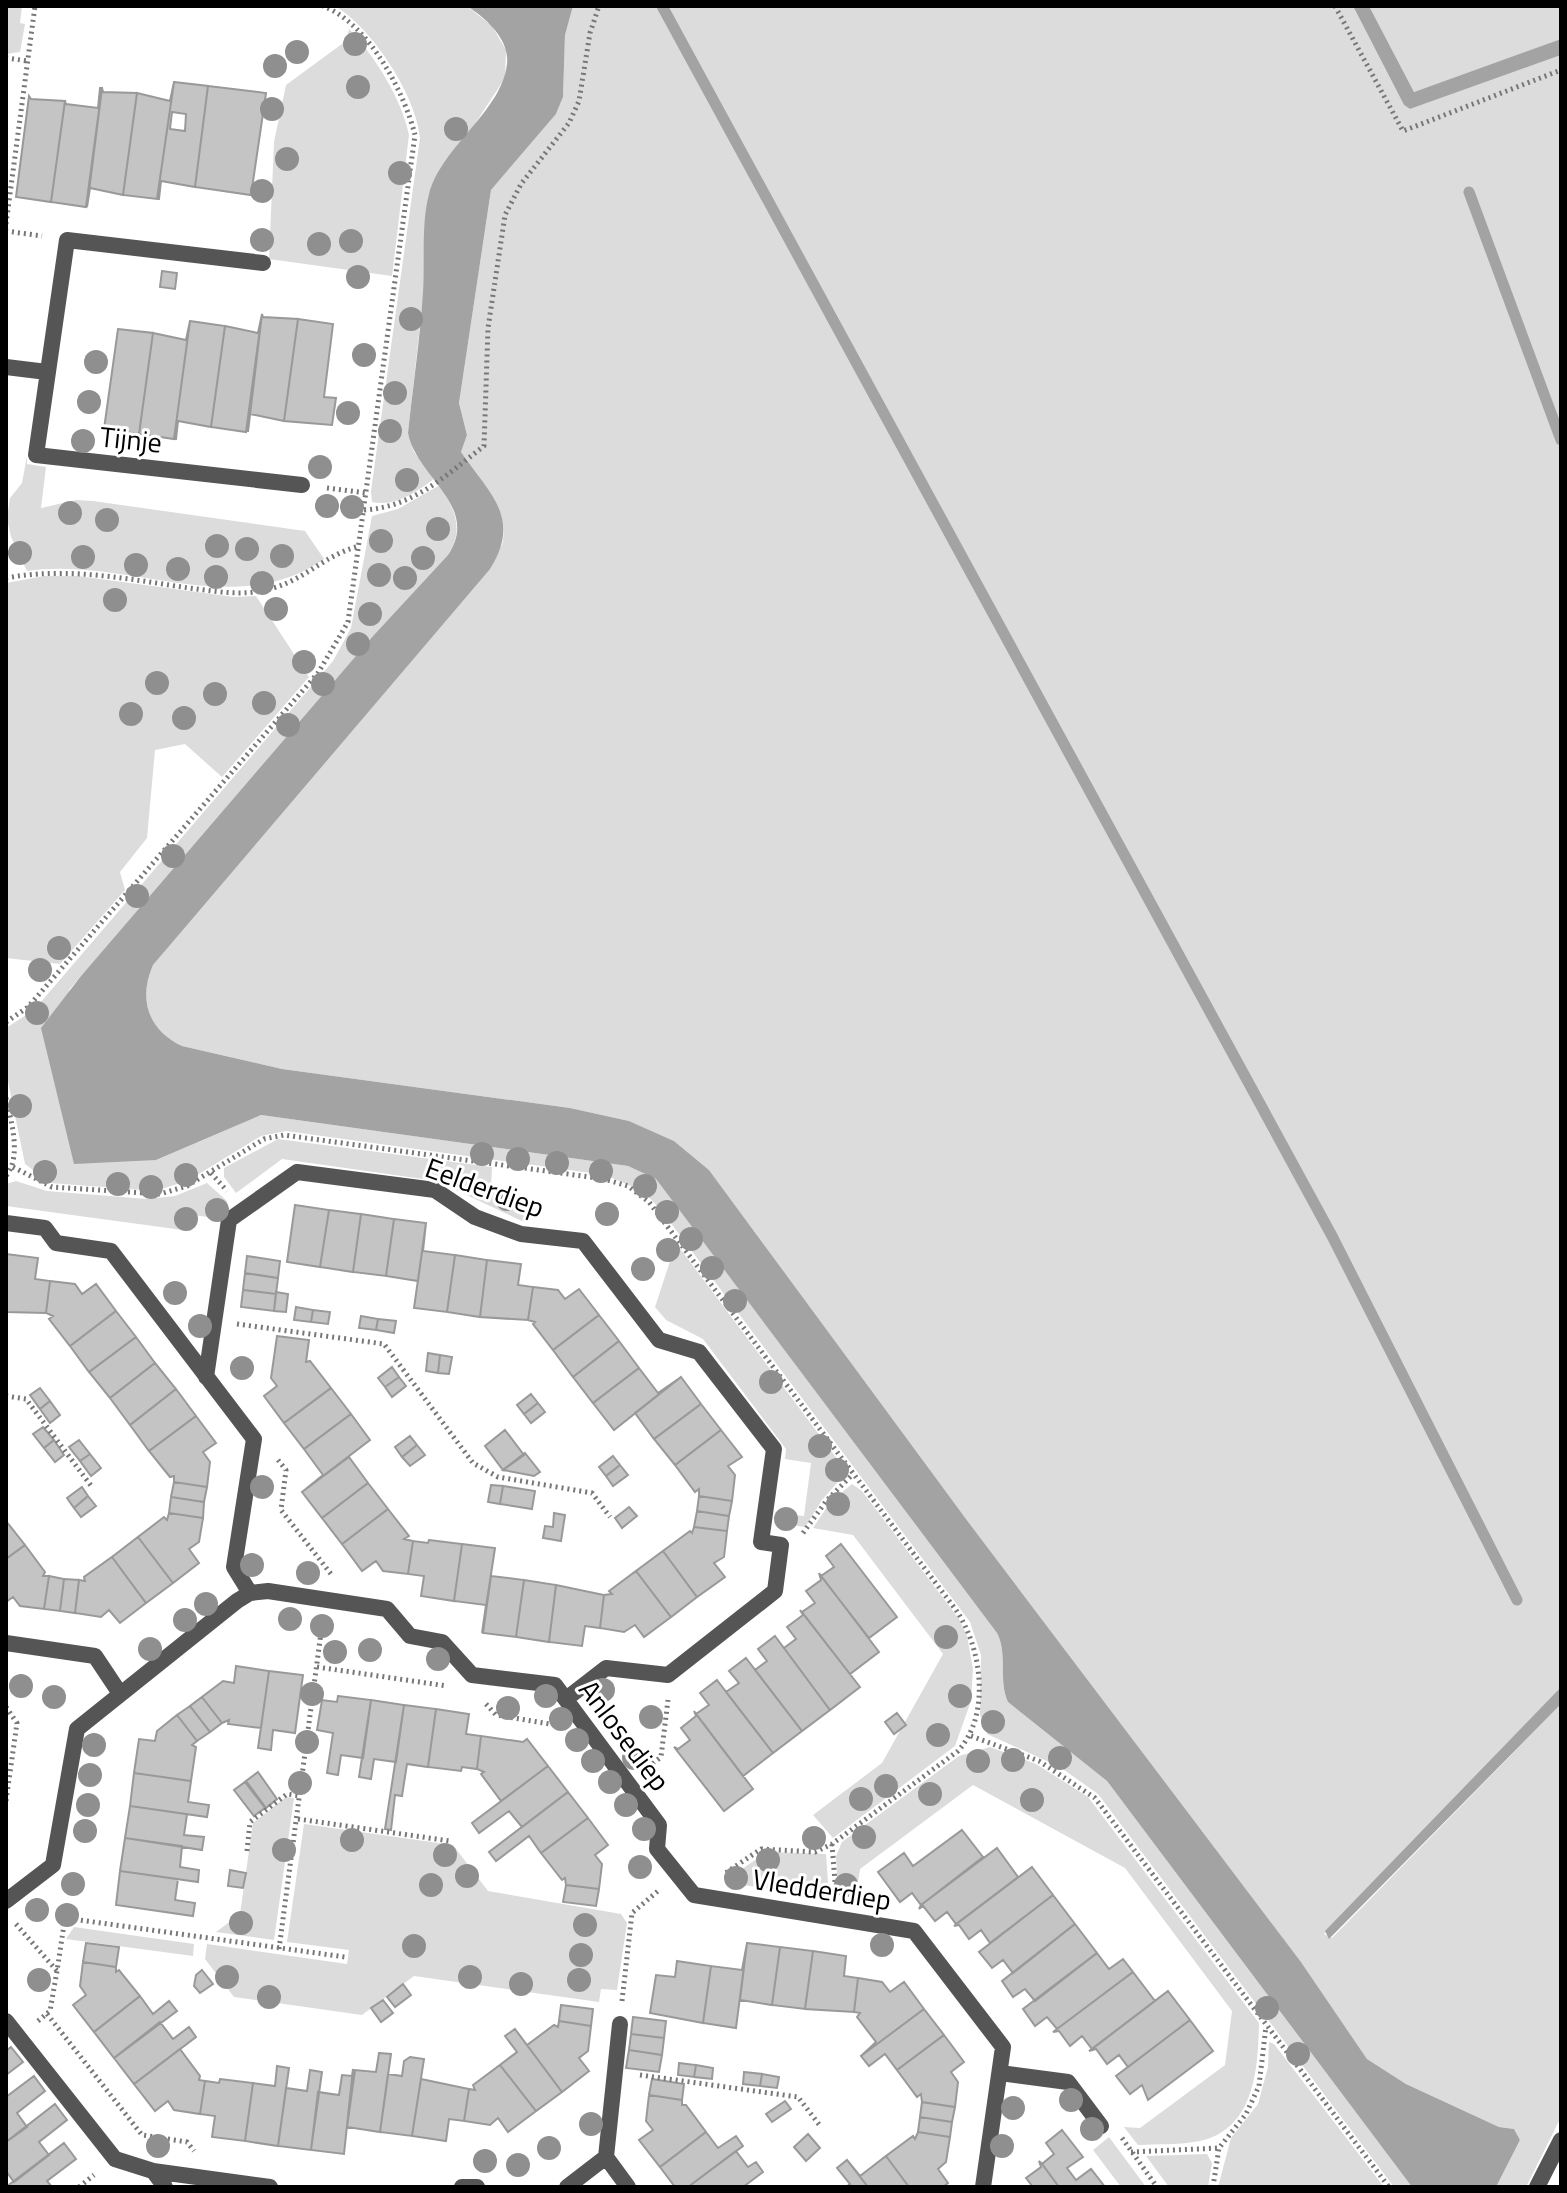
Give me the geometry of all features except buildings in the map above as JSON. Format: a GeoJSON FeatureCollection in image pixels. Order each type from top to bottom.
{"type":"FeatureCollection","features":[{"type":"Feature","properties":{"kind":"street"},"geometry":{"type":"LineString","coordinates":[[67,240],[263,263]]}},
{"type":"Feature","properties":{"kind":"street","name":"Tijnje"},"geometry":{"type":"LineString","coordinates":[[67,240],[36,455],[302,485]]}},
{"type":"Feature","properties":{"kind":"street"},"geometry":{"type":"LineString","coordinates":[[6,367],[47,372]]}},
{"type":"Feature","properties":{"kind":"street","name":"Eelderdiep"},"geometry":{"type":"LineString","coordinates":[[206,1377],[229,1220],[297,1172],[435,1190],[475,1217],[521,1234],[583,1241],[659,1340],[699,1352],[774,1449],[761,1542],[781,1545]]}},
{"type":"Feature","properties":{"kind":"street"},"geometry":{"type":"LineString","coordinates":[[6,1223],[45,1228],[56,1243],[111,1251],[254,1439],[234,1567],[250,1593],[119,1692],[77,1729],[53,1865],[6,1901]]}},
{"type":"Feature","properties":{"kind":"street"},"geometry":{"type":"LineString","coordinates":[[566,1699],[606,1668],[668,1675],[775,1591],[781,1545]]}},
{"type":"Feature","properties":{"kind":"street","name":"Anlosediep"},"geometry":{"type":"LineString","coordinates":[[250,1593],[268,1591],[387,1609],[410,1636],[442,1642],[472,1675],[555,1685],[659,1825],[657,1849],[694,1895]]}},
{"type":"Feature","properties":{"kind":"street"},"geometry":{"type":"LineString","coordinates":[[6,1643],[95,1656],[119,1692]]}},
{"type":"Feature","properties":{"kind":"street","name":"Vledderdiep"},"geometry":{"type":"LineString","coordinates":[[694,1895],[914,1931],[1003,2047],[983,2187]]}},
{"type":"Feature","properties":{"kind":"street"},"geometry":{"type":"LineString","coordinates":[[6,2021],[115,2159],[153,2171],[270,2187]]}},
{"type":"Feature","properties":{"kind":"street"},"geometry":{"type":"LineString","coordinates":[[620,2024],[606,2157],[628,2187]]}},
{"type":"Feature","properties":{"kind":"street"},"geometry":{"type":"LineString","coordinates":[[1000,2073],[1068,2082],[1101,2126]]}},
{"type":"Feature","properties":{"kind":"street"},"geometry":{"type":"LineString","coordinates":[[1537,2187],[1561,2140]]}},
{"type":"Feature","properties":{"kind":"street"},"geometry":{"type":"LineString","coordinates":[[567,2187],[606,2157]]}},
{"type":"Feature","properties":{"kind":"street"},"geometry":{"type":"LineString","coordinates":[[153,2171],[165,2187]]}},
{"type":"Feature","properties":{"kind":"street"},"geometry":{"type":"LineString","coordinates":[[462,2187],[477,2187]]}},
{"type":"Feature","properties":{"kind":"path"},"geometry":{"type":"LineString","coordinates":[[6,224],[35,6]]}},
{"type":"Feature","properties":{"kind":"path"},"geometry":{"type":"LineString","coordinates":[[6,1022],[28,1007],[331,655],[348,622],[415,135],[410,118],[380,61],[351,24],[323,6]]}},
{"type":"Feature","properties":{"kind":"path"},"geometry":{"type":"LineString","coordinates":[[364,510],[397,506],[430,488],[487,439],[484,402],[488,328],[505,215],[521,184],[569,123],[579,101],[590,33],[599,6]]}},
{"type":"Feature","properties":{"kind":"path"},"geometry":{"type":"LineString","coordinates":[[1335,6],[1403,131],[1561,70]]}},
{"type":"Feature","properties":{"kind":"path"},"geometry":{"type":"LineString","coordinates":[[6,58],[28,61]]}},
{"type":"Feature","properties":{"kind":"path"},"geometry":{"type":"LineString","coordinates":[[6,231],[67,240]]}},
{"type":"Feature","properties":{"kind":"path"},"geometry":{"type":"LineString","coordinates":[[302,485],[366,493]]}},
{"type":"Feature","properties":{"kind":"path"},"geometry":{"type":"LineString","coordinates":[[6,578],[56,571],[227,593],[253,592],[294,581],[344,550],[360,546]]}},
{"type":"Feature","properties":{"kind":"path"},"geometry":{"type":"LineString","coordinates":[[6,1098],[14,1142],[13,1167],[6,1176]]}},
{"type":"Feature","properties":{"kind":"path"},"geometry":{"type":"LineString","coordinates":[[13,1167],[52,1187],[160,1194],[187,1186],[264,1139],[284,1135],[604,1179],[628,1186],[659,1214],[956,1610],[973,1639],[978,1679],[971,1736],[958,1751],[832,1844],[815,1852],[761,1849],[694,1895]]}},
{"type":"Feature","properties":{"kind":"path"},"geometry":{"type":"LineString","coordinates":[[216,1321],[384,1344],[473,1463],[498,1477],[592,1493],[610,1517]]}},
{"type":"Feature","properties":{"kind":"path"},"geometry":{"type":"LineString","coordinates":[[6,1396],[26,1399],[92,1487]]}},
{"type":"Feature","properties":{"kind":"path"},"geometry":{"type":"LineString","coordinates":[[254,1439],[267,1446],[286,1470],[281,1510],[340,1586],[332,1600],[317,1667],[279,1949]]}},
{"type":"Feature","properties":{"kind":"path"},"geometry":{"type":"LineString","coordinates":[[781,1545],[810,1528],[827,1500],[853,1474]]}},
{"type":"Feature","properties":{"kind":"path"},"geometry":{"type":"LineString","coordinates":[[317,1667],[458,1687]]}},
{"type":"Feature","properties":{"kind":"path"},"geometry":{"type":"LineString","coordinates":[[629,1783],[661,1757],[668,1712],[668,1675]]}},
{"type":"Feature","properties":{"kind":"path"},"geometry":{"type":"LineString","coordinates":[[481,1698],[496,1715],[554,1725]]}},
{"type":"Feature","properties":{"kind":"path"},"geometry":{"type":"LineString","coordinates":[[6,1707],[17,1723],[6,1801]]}},
{"type":"Feature","properties":{"kind":"path"},"geometry":{"type":"LineString","coordinates":[[971,1736],[1039,1761],[1095,1798],[1389,2187]]}},
{"type":"Feature","properties":{"kind":"path"},"geometry":{"type":"LineString","coordinates":[[247,1851],[250,1822],[287,1794],[301,1796]]}},
{"type":"Feature","properties":{"kind":"path"},"geometry":{"type":"LineString","coordinates":[[298,1819],[450,1841]]}},
{"type":"Feature","properties":{"kind":"path"},"geometry":{"type":"LineString","coordinates":[[832,1844],[836,1894],[833,1917]]}},
{"type":"Feature","properties":{"kind":"path"},"geometry":{"type":"LineString","coordinates":[[620,2024],[632,1913],[667,1884]]}},
{"type":"Feature","properties":{"kind":"path"},"geometry":{"type":"LineString","coordinates":[[6,1912],[57,1971]]}},
{"type":"Feature","properties":{"kind":"path"},"geometry":{"type":"LineString","coordinates":[[17,2036],[47,2014],[65,1918],[345,1957]]}},
{"type":"Feature","properties":{"kind":"path"},"geometry":{"type":"LineString","coordinates":[[47,2014],[142,2135],[187,2142],[212,2179]]}},
{"type":"Feature","properties":{"kind":"path"},"geometry":{"type":"LineString","coordinates":[[1213,2187],[1219,2148],[1246,2114],[1259,2086],[1266,2026]]}},
{"type":"Feature","properties":{"kind":"path"},"geometry":{"type":"LineString","coordinates":[[615,2072],[798,2097],[821,2127]]}},
{"type":"Feature","properties":{"kind":"path"},"geometry":{"type":"LineString","coordinates":[[1101,2126],[1117,2132],[1157,2187]]}},
{"type":"Feature","properties":{"kind":"path"},"geometry":{"type":"LineString","coordinates":[[1131,2152],[1219,2148]]}},
{"type":"Feature","properties":{"kind":"shaded area"},"geometry":{"type":"Polygon","coordinates":[[[6,6],[22,6],[20,23],[25,24],[20,52],[6,54],[6,6]]]}},
{"type":"Feature","properties":{"kind":"shaded area"},"geometry":{"type":"Polygon","coordinates":[[[335,6],[467,6],[492,26],[506,50],[505,78],[429,194],[423,298],[408,433],[414,452],[434,479],[413,493],[381,503],[372,502],[371,491],[420,138],[410,102],[390,64],[363,30],[335,6]]]}},
{"type":"Feature","properties":{"kind":"shaded area"},"geometry":{"type":"Polygon","coordinates":[[[467,6],[573,6],[565,35],[563,97],[556,114],[491,190],[459,403],[467,435],[461,452],[491,494],[503,521],[499,551],[490,569],[153,965],[146,990],[149,1012],[161,1031],[182,1046],[282,1069],[570,1108],[629,1121],[674,1141],[709,1170],[969,1523],[1301,1962],[1367,2059],[1406,2084],[1499,2127],[1514,2129],[1520,2140],[1496,2187],[1412,2187],[1107,1781],[1008,1702],[997,1633],[656,1179],[628,1166],[261,1115],[156,1160],[74,1164],[41,1028],[81,976],[373,636],[448,555],[456,537],[457,521],[452,506],[422,464],[408,433],[422,310],[424,230],[429,194],[446,160],[495,97],[507,64],[501,38],[489,23],[467,6]]]}},
{"type":"Feature","properties":{"kind":"shaded area"},"geometry":{"type":"Polygon","coordinates":[[[573,6],[1353,6],[1404,105],[1410,109],[1561,55],[1561,1687],[1324,1934],[1332,1938],[1561,1704],[1561,2117],[1526,2187],[1496,2187],[1520,2140],[1514,2129],[1499,2127],[1406,2084],[1367,2059],[1301,1962],[969,1523],[709,1170],[674,1141],[629,1121],[570,1108],[282,1069],[182,1046],[161,1031],[149,1012],[146,990],[153,965],[502,545],[504,532],[498,507],[461,452],[467,435],[459,403],[491,190],[556,114],[563,97],[565,35],[573,6]]]}},
{"type":"Feature","properties":{"kind":"shaded area"},"geometry":{"type":"Polygon","coordinates":[[[1353,6],[1369,6],[1414,92],[1561,39],[1561,55],[1410,109],[1404,105],[1353,6]]]}},
{"type":"Feature","properties":{"kind":"shaded area"},"geometry":{"type":"Polygon","coordinates":[[[1369,6],[1561,6],[1561,39],[1414,92],[1369,6]]]}},
{"type":"Feature","properties":{"kind":"shaded area"},"geometry":{"type":"Polygon","coordinates":[[[349,29],[386,78],[409,135],[392,276],[269,259],[274,142],[286,85],[346,41],[349,29]]]}},
{"type":"Feature","properties":{"kind":"shaded area"},"geometry":{"type":"Polygon","coordinates":[[[27,456],[27,464],[46,467],[41,508],[76,500],[93,501],[305,531],[324,559],[290,577],[254,585],[217,587],[103,572],[65,569],[27,571],[11,537],[7,518],[10,498],[22,483],[27,456]]]}},
{"type":"Feature","properties":{"kind":"shaded area"},"geometry":{"type":"Polygon","coordinates":[[[440,485],[456,519],[456,536],[448,555],[373,636],[69,990],[156,1160],[261,1115],[628,1166],[656,1179],[997,1633],[1008,1702],[1107,1781],[1412,2187],[1394,2187],[1098,1794],[1060,1767],[987,1734],[980,1715],[981,1655],[970,1622],[661,1210],[643,1191],[605,1175],[286,1131],[261,1136],[189,1180],[156,1191],[50,1183],[25,1164],[6,1072],[6,1028],[34,1010],[333,661],[351,628],[372,516],[398,509],[440,485]]]}},
{"type":"Feature","properties":{"kind":"shaded area"},"geometry":{"type":"Polygon","coordinates":[[[44,576],[78,576],[234,597],[256,596],[309,677],[222,777],[185,744],[155,750],[147,838],[120,872],[125,890],[60,964],[6,958],[6,583],[44,576]]]}},
{"type":"Feature","properties":{"kind":"shaded area"},"geometry":{"type":"Polygon","coordinates":[[[278,1139],[492,1167],[491,1187],[512,1194],[518,1210],[526,1211],[524,1222],[437,1181],[282,1159],[236,1193],[224,1177],[224,1168],[278,1139]]]}},
{"type":"Feature","properties":{"kind":"shaded area"},"geometry":{"type":"Polygon","coordinates":[[[16,1181],[47,1191],[147,1199],[175,1196],[207,1183],[227,1201],[224,1219],[192,1215],[190,1231],[6,1206],[6,1184],[16,1181]]]}},
{"type":"Feature","properties":{"kind":"shaded area"},"geometry":{"type":"Polygon","coordinates":[[[676,1243],[844,1468],[844,1475],[822,1500],[805,1527],[775,1523],[777,1513],[804,1516],[811,1463],[785,1459],[786,1449],[703,1339],[666,1320],[655,1307],[676,1243]]]}},
{"type":"Feature","properties":{"kind":"shaded area"},"geometry":{"type":"Polygon","coordinates":[[[852,1484],[862,1491],[959,1619],[967,1636],[973,1669],[971,1701],[955,1746],[833,1838],[813,1815],[882,1763],[943,1654],[853,1535],[813,1528],[831,1501],[852,1484]]]}},
{"type":"Feature","properties":{"kind":"shaded area"},"geometry":{"type":"Polygon","coordinates":[[[1561,1687],[1561,1704],[1329,1939],[1325,1931],[1561,1687]]]}},
{"type":"Feature","properties":{"kind":"shaded area"},"geometry":{"type":"Polygon","coordinates":[[[990,1747],[1036,1764],[1088,1797],[1259,2023],[1257,2059],[1250,2094],[1232,2124],[1218,2134],[1200,2141],[1138,2145],[1124,2127],[1140,2128],[1225,2065],[1232,2011],[1125,1868],[973,1785],[860,1869],[856,1895],[838,1892],[836,1856],[842,1842],[959,1756],[990,1747]]]}},
{"type":"Feature","properties":{"kind":"shaded area"},"geometry":{"type":"Polygon","coordinates":[[[286,1797],[294,1798],[274,1940],[216,1932],[240,1914],[253,1823],[286,1797]]]}},
{"type":"Feature","properties":{"kind":"shaded area"},"geometry":{"type":"Polygon","coordinates":[[[304,1824],[453,1845],[488,1891],[621,1914],[627,1923],[617,1990],[601,1989],[599,2002],[414,1976],[362,2015],[234,1997],[205,1959],[207,1944],[347,1964],[349,1950],[287,1942],[304,1824]]]}},
{"type":"Feature","properties":{"kind":"shaded area"},"geometry":{"type":"Polygon","coordinates":[[[767,1852],[826,1854],[829,1897],[743,1885],[742,1869],[767,1852]]]}},
{"type":"Feature","properties":{"kind":"shaded area"},"geometry":{"type":"Polygon","coordinates":[[[74,1927],[194,1944],[193,1956],[66,1939],[74,1927]]]}},
{"type":"Feature","properties":{"kind":"shaded area"},"geometry":{"type":"Polygon","coordinates":[[[1269,2042],[1274,2044],[1384,2187],[1218,2187],[1231,2138],[1258,2104],[1268,2067],[1269,2042]]]}},
{"type":"Feature","properties":{"kind":"shaded area"},"geometry":{"type":"Polygon","coordinates":[[[1109,2137],[1146,2187],[1121,2187],[1093,2150],[1109,2137]]]}},
{"type":"Feature","properties":{"kind":"shaded area"},"geometry":{"type":"Polygon","coordinates":[[[1207,2154],[1212,2163],[1208,2187],[1169,2187],[1146,2156],[1207,2154]]]}},
{"type":"Feature","properties":{"kind":"waterway"},"geometry":{"type":"LineString","coordinates":[[662,6],[1332,1236],[1517,1600]]}},
{"type":"Feature","properties":{"kind":"waterway"},"geometry":{"type":"LineString","coordinates":[[1469,192],[1561,440]]}}]}
